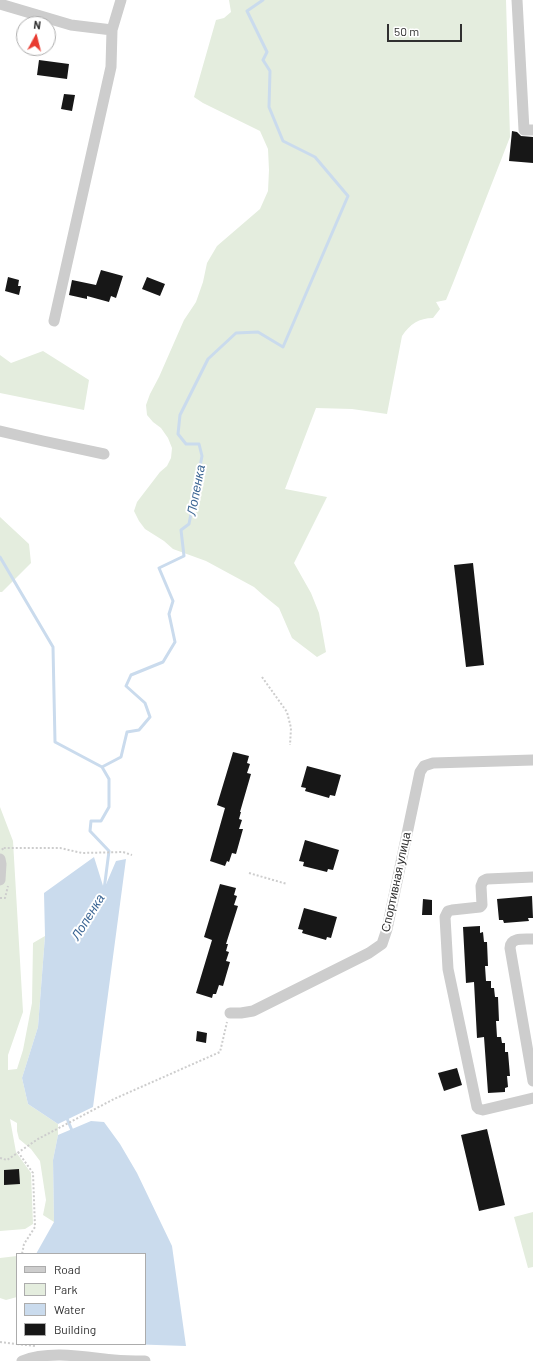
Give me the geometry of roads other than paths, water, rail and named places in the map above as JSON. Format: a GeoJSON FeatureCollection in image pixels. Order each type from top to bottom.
{"type":"FeatureCollection","features":[{"type":"Feature","properties":{"kind":"street"},"geometry":{"type":"LineString","coordinates":[[54,321],[112,67],[112,30],[121,0]]}},
{"type":"Feature","properties":{"kind":"street"},"geometry":{"type":"LineString","coordinates":[[517,0],[524,130],[533,130]]}},
{"type":"Feature","properties":{"kind":"street"},"geometry":{"type":"LineString","coordinates":[[0,4],[71,25],[112,30]]}},
{"type":"Feature","properties":{"kind":"street"},"geometry":{"type":"LineString","coordinates":[[0,430],[104,454]]}},
{"type":"Feature","properties":{"kind":"street","name":"Спортивная улица"},"geometry":{"type":"LineString","coordinates":[[230,1013],[253,1011],[369,953],[382,944],[387,929],[420,772],[424,766],[433,763],[533,760]]}},
{"type":"Feature","properties":{"kind":"street"},"geometry":{"type":"LineString","coordinates":[[2,857],[1,864],[4,882]]}},
{"type":"Feature","properties":{"kind":"street"},"geometry":{"type":"LineString","coordinates":[[533,877],[483,881],[481,886],[482,905],[480,908],[448,911],[445,917],[448,969],[475,1104],[479,1109],[488,1109],[533,1098]]}},
{"type":"Feature","properties":{"kind":"street"},"geometry":{"type":"LineString","coordinates":[[533,939],[517,940],[510,944],[510,948],[533,1081]]}},
{"type":"Feature","properties":{"kind":"street"},"geometry":{"type":"LineString","coordinates":[[22,1361],[30,1358],[66,1355],[145,1361]]}},
{"type":"Feature","properties":{"kind":"water"},"geometry":{"type":"Polygon","coordinates":[[[94,857],[104,889],[116,861],[126,859],[93,1107],[58,1124],[28,1104],[22,1078],[38,1027],[45,936],[44,893],[94,857]]]}},
{"type":"Feature","properties":{"kind":"water"},"geometry":{"type":"Polygon","coordinates":[[[91,1121],[104,1122],[120,1144],[137,1173],[172,1246],[186,1346],[146,1345],[146,1253],[37,1253],[54,1222],[53,1160],[58,1135],[91,1121]]]}},
{"type":"Feature","properties":{"kind":"waterway","name":"Лопенка"},"geometry":{"type":"LineString","coordinates":[[103,893],[109,851],[90,831],[91,821],[101,821],[109,807],[109,779],[102,767],[121,757],[127,732],[139,730],[150,717],[145,703],[126,686],[131,675],[163,662],[175,642],[169,614],[173,601],[159,568],[184,556],[181,530],[189,524],[202,456],[199,444],[186,444],[178,434],[180,415],[208,359],[236,333],[258,332],[283,347],[348,196],[315,157],[283,141],[269,107],[270,71],[263,60],[267,52],[247,11],[263,0]]}},
{"type":"Feature","properties":{"kind":"waterway"},"geometry":{"type":"LineString","coordinates":[[0,557],[53,647],[55,742],[102,767]]}},
{"type":"Feature","properties":{"kind":"waterway","name":"Лопенка"},"geometry":{"type":"LineString","coordinates":[[66,1116],[73,1133]]}}]}
